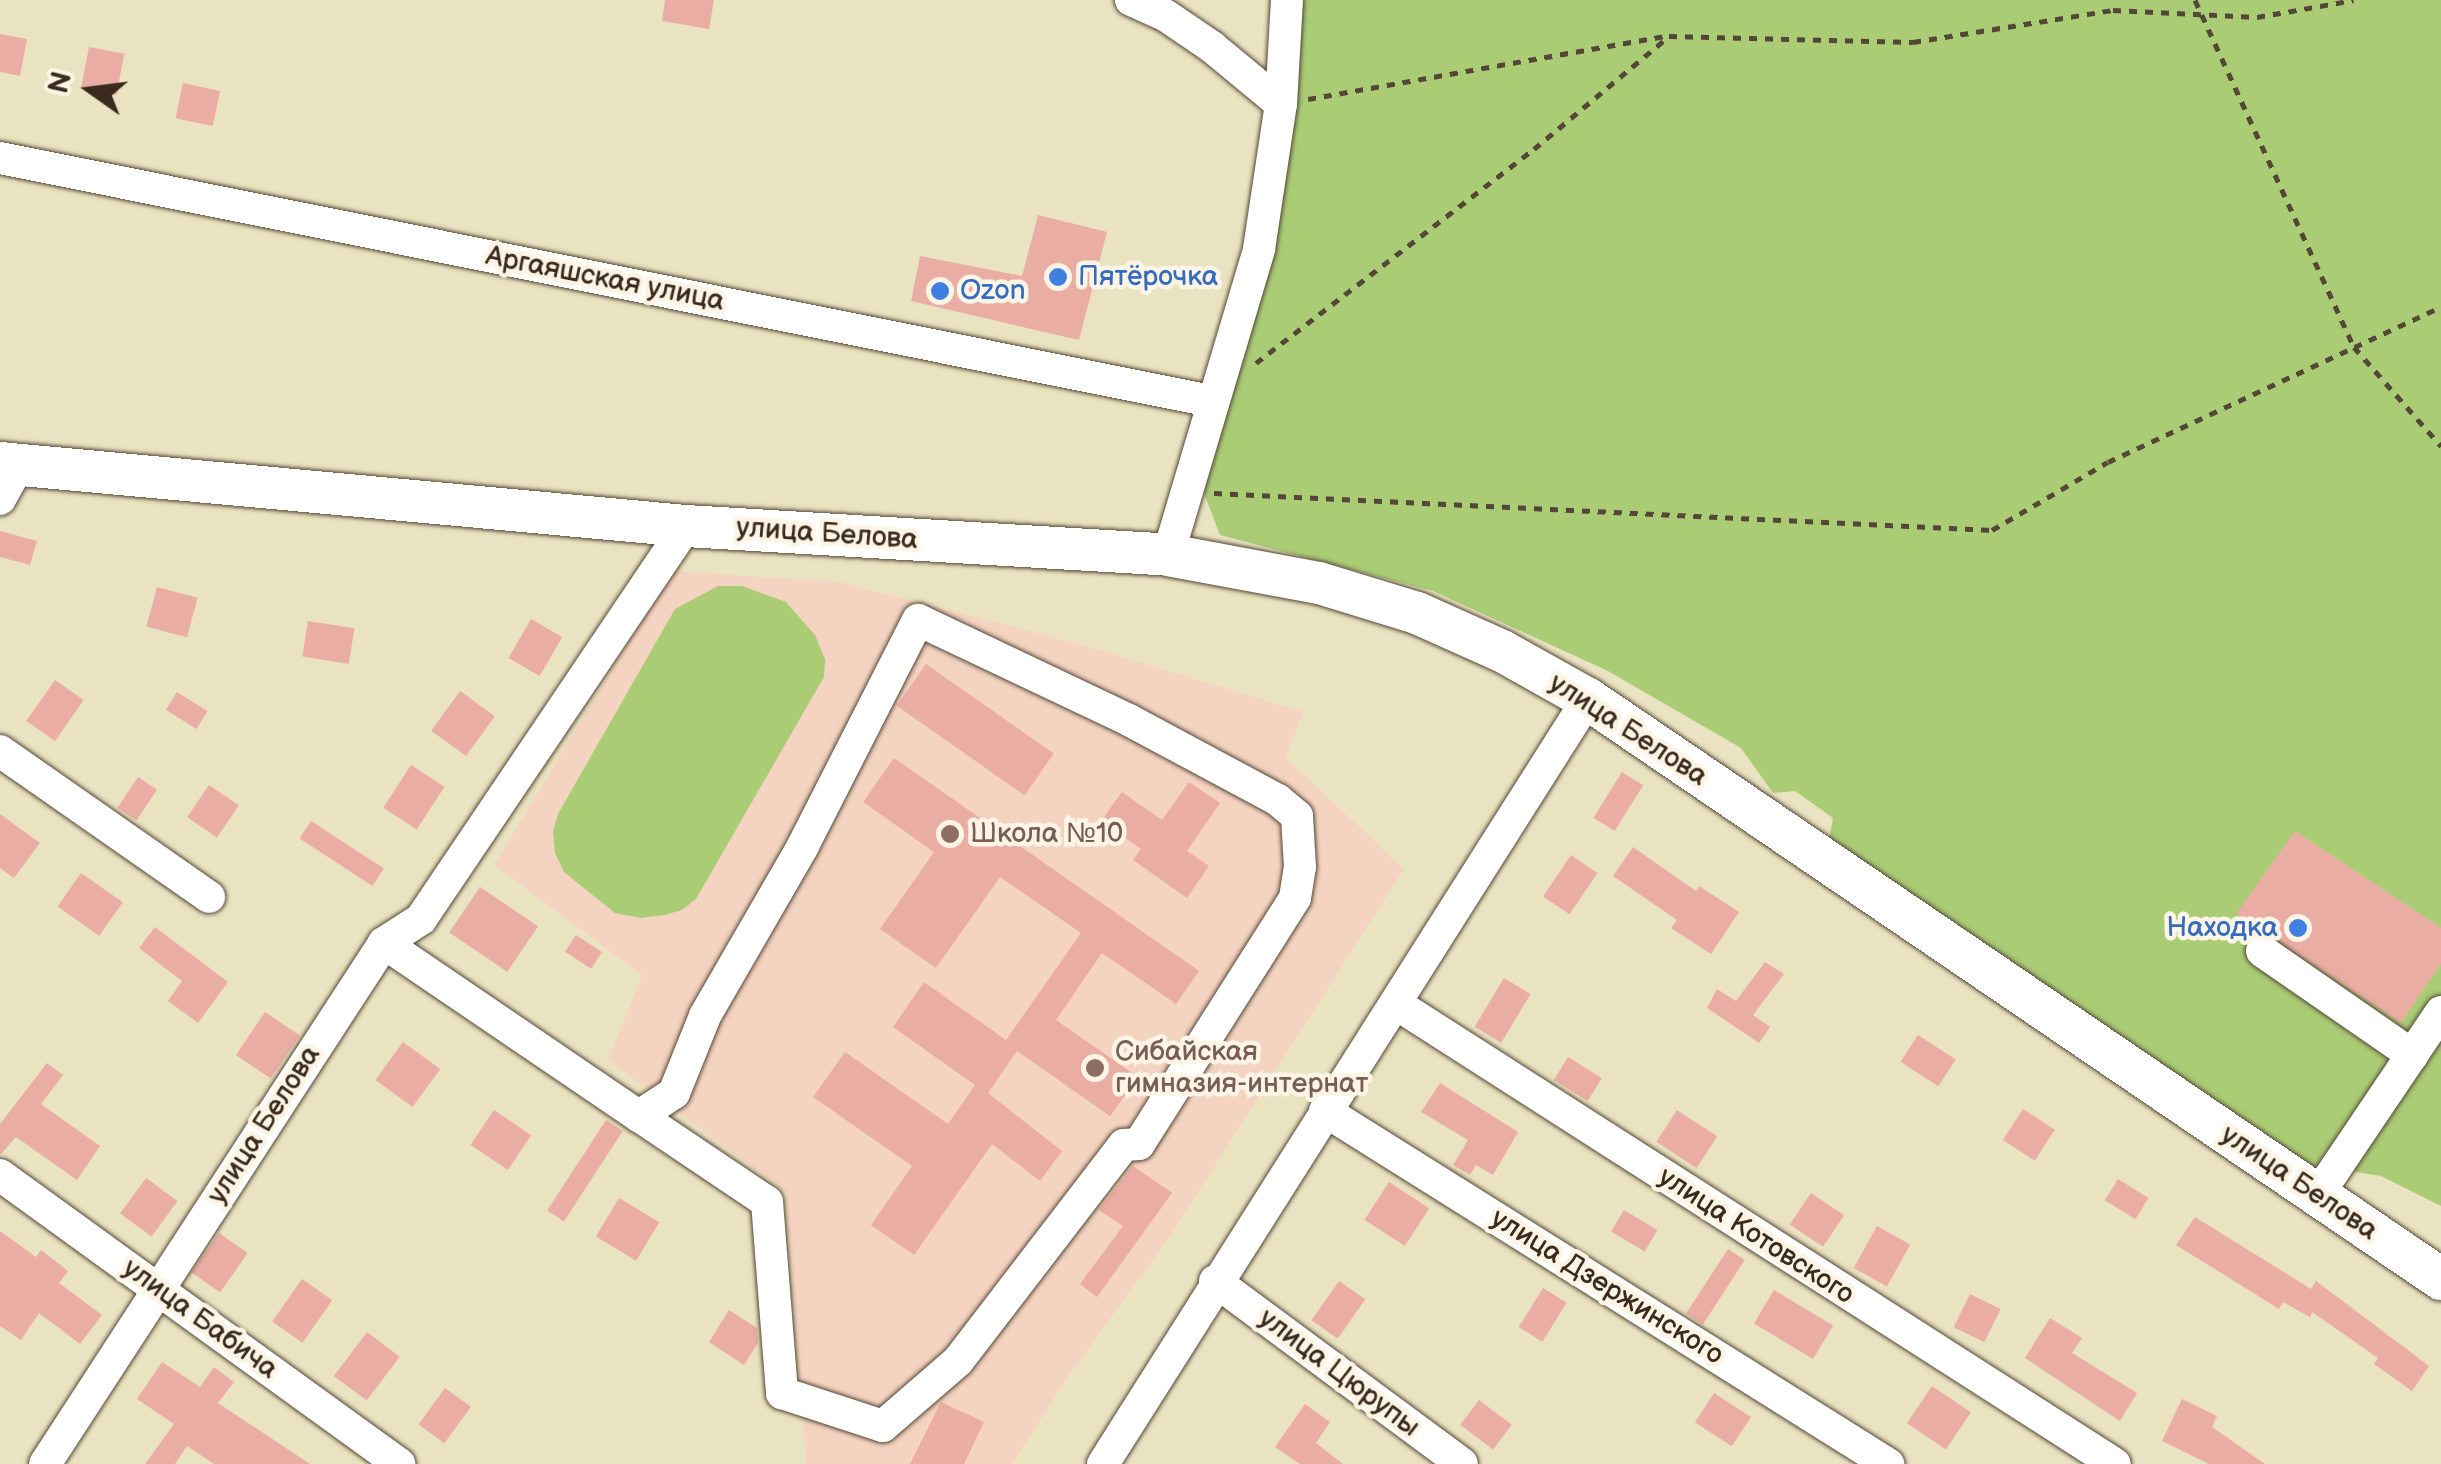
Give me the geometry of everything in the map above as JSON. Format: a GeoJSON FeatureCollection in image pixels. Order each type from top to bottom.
{"type":"FeatureCollection","features":[{"type":"Feature","properties":{"kind":"main road","name":"улица Белова"},"geometry":{"type":"LineString","coordinates":[[6,476],[686,526],[1168,556],[1319,582],[1416,613],[1502,651],[1588,699],[2441,1278]]}},
{"type":"Feature","properties":{"kind":"street"},"geometry":{"type":"LineString","coordinates":[[1131,0],[1165,15],[1212,47],[1281,104]]}},
{"type":"Feature","properties":{"kind":"street"},"geometry":{"type":"LineString","coordinates":[[1168,556],[1259,249],[1281,104],[1288,0]]}},
{"type":"Feature","properties":{"kind":"street","name":"Аргаяшская улица"},"geometry":{"type":"LineString","coordinates":[[0,158],[1211,401]]}},
{"type":"Feature","properties":{"kind":"street","name":"улица Белова"},"geometry":{"type":"LineString","coordinates":[[45,1464],[384,943],[421,919],[686,526]]}},
{"type":"Feature","properties":{"kind":"street"},"geometry":{"type":"LineString","coordinates":[[384,943],[639,1116],[766,1202],[782,1394],[883,1426],[958,1361],[1124,1145],[1139,1144],[1295,898],[1300,867],[1297,816],[1278,800],[1130,720],[918,620],[803,846],[705,1016],[674,1093],[639,1116]]}},
{"type":"Feature","properties":{"kind":"street"},"geometry":{"type":"LineString","coordinates":[[1103,1464],[1215,1281],[1398,1005],[1588,699]]}},
{"type":"Feature","properties":{"kind":"street"},"geometry":{"type":"LineString","coordinates":[[0,751],[209,896]]}},
{"type":"Feature","properties":{"kind":"street"},"geometry":{"type":"LineString","coordinates":[[2262,951],[2412,1054]]}},
{"type":"Feature","properties":{"kind":"street","name":"улица Котовского"},"geometry":{"type":"LineString","coordinates":[[1398,1005],[2116,1464]]}},
{"type":"Feature","properties":{"kind":"street"},"geometry":{"type":"LineString","coordinates":[[2318,1196],[2441,1012]]}},
{"type":"Feature","properties":{"kind":"street","name":"улица Дзержинского"},"geometry":{"type":"LineString","coordinates":[[1325,1111],[1888,1464]]}},
{"type":"Feature","properties":{"kind":"street","name":"улица Бабича"},"geometry":{"type":"LineString","coordinates":[[0,1174],[399,1464]]}},
{"type":"Feature","properties":{"kind":"street","name":"улица Цюрупы"},"geometry":{"type":"LineString","coordinates":[[1215,1281],[1462,1464]]}},
{"type":"Feature","properties":{"kind":"path"},"geometry":{"type":"LineString","coordinates":[[2195,0],[2354,347],[2441,446]]}},
{"type":"Feature","properties":{"kind":"path"},"geometry":{"type":"LineString","coordinates":[[1281,104],[1669,36],[1913,42],[2113,10],[2257,17],[2354,0]]}},
{"type":"Feature","properties":{"kind":"path"},"geometry":{"type":"LineString","coordinates":[[1256,363],[1534,150],[1669,36]]}},
{"type":"Feature","properties":{"kind":"path"},"geometry":{"type":"LineString","coordinates":[[1186,492],[1992,530],[2108,462],[2441,307]]}},
{"type":"Feature","properties":{"kind":"shaded area"},"geometry":{"type":"Polygon","coordinates":[[[672,571],[840,582],[1079,644],[1303,712],[1286,758],[1404,869],[1170,1236],[1067,1378],[1012,1464],[806,1464],[786,1192],[608,1060],[642,975],[494,865],[672,571]]]}},
{"type":"Feature","properties":{"kind":"green space"},"geometry":{"type":"Polygon","coordinates":[[[1279,0],[2441,0],[2441,1206],[2381,1176],[2299,1163],[1829,839],[1833,818],[1795,791],[1773,793],[1741,748],[1608,671],[1433,591],[1220,535],[1199,480],[1249,234],[1279,0]]]}},
{"type":"Feature","properties":{"kind":"green space"},"geometry":{"type":"Polygon","coordinates":[[[718,586],[742,586],[786,602],[815,635],[825,659],[824,677],[696,899],[682,910],[664,915],[641,918],[615,913],[564,872],[555,853],[553,832],[558,814],[675,609],[718,586]]]}},
{"type":"Feature","properties":{"kind":"building"},"geometry":{"type":"Polygon","coordinates":[[[665,0],[714,0],[709,29],[662,21],[665,0]]]}},
{"type":"Feature","properties":{"kind":"building"},"geometry":{"type":"Polygon","coordinates":[[[0,34],[27,39],[20,76],[0,72],[0,34]]]}},
{"type":"Feature","properties":{"kind":"building"},"geometry":{"type":"Polygon","coordinates":[[[89,47],[124,54],[116,95],[81,88],[89,47]]]}},
{"type":"Feature","properties":{"kind":"building"},"geometry":{"type":"Polygon","coordinates":[[[183,83],[220,91],[213,126],[176,118],[183,83]]]}},
{"type":"Feature","properties":{"kind":"building","name":"Пятёрочка"},"geometry":{"type":"Polygon","coordinates":[[[1038,215],[1107,232],[1079,340],[911,301],[920,256],[1022,276],[1038,215]]]}},
{"type":"Feature","properties":{"kind":"building"},"geometry":{"type":"Polygon","coordinates":[[[0,531],[37,541],[30,565],[0,557],[0,531]]]}},
{"type":"Feature","properties":{"kind":"building"},"geometry":{"type":"Polygon","coordinates":[[[157,587],[198,598],[187,637],[146,627],[157,587]]]}},
{"type":"Feature","properties":{"kind":"building"},"geometry":{"type":"Polygon","coordinates":[[[531,619],[562,637],[540,676],[508,658],[531,619]]]}},
{"type":"Feature","properties":{"kind":"building"},"geometry":{"type":"Polygon","coordinates":[[[308,621],[354,628],[349,664],[302,657],[308,621]]]}},
{"type":"Feature","properties":{"kind":"building"},"geometry":{"type":"Polygon","coordinates":[[[926,664],[1054,753],[1025,795],[897,706],[926,664]]]}},
{"type":"Feature","properties":{"kind":"building"},"geometry":{"type":"Polygon","coordinates":[[[55,680],[84,700],[55,741],[26,721],[55,680]]]}},
{"type":"Feature","properties":{"kind":"building"},"geometry":{"type":"Polygon","coordinates":[[[460,691],[495,716],[466,756],[431,731],[460,691]]]}},
{"type":"Feature","properties":{"kind":"building"},"geometry":{"type":"Polygon","coordinates":[[[177,692],[208,711],[196,729],[166,710],[177,692]]]}},
{"type":"Feature","properties":{"kind":"building"},"geometry":{"type":"Polygon","coordinates":[[[894,758],[1199,971],[1176,1004],[1102,953],[1056,1020],[1138,1077],[1110,1116],[1017,1051],[988,1093],[1062,1151],[1040,1181],[992,1144],[914,1255],[871,1225],[912,1166],[813,1097],[845,1052],[948,1124],[975,1085],[893,1027],[924,982],[1006,1040],[1081,933],[1000,877],[936,968],[880,929],[934,852],[863,802],[894,758]]]}},
{"type":"Feature","properties":{"kind":"building"},"geometry":{"type":"Polygon","coordinates":[[[411,765],[445,787],[417,830],[383,808],[411,765]]]}},
{"type":"Feature","properties":{"kind":"building"},"geometry":{"type":"Polygon","coordinates":[[[1622,772],[1643,785],[1615,831],[1593,818],[1622,772]]]}},
{"type":"Feature","properties":{"kind":"building"},"geometry":{"type":"Polygon","coordinates":[[[138,777],[157,790],[136,821],[117,808],[138,777]]]}},
{"type":"Feature","properties":{"kind":"building"},"geometry":{"type":"Polygon","coordinates":[[[1189,782],[1220,803],[1187,851],[1209,866],[1187,898],[1133,860],[1141,849],[1101,821],[1122,792],[1162,820],[1189,782]]]}},
{"type":"Feature","properties":{"kind":"building"},"geometry":{"type":"Polygon","coordinates":[[[209,785],[239,805],[217,837],[187,817],[209,785]]]}},
{"type":"Feature","properties":{"kind":"building"},"geometry":{"type":"Polygon","coordinates":[[[0,814],[40,843],[14,878],[0,868],[0,814]]]}},
{"type":"Feature","properties":{"kind":"building"},"geometry":{"type":"Polygon","coordinates":[[[311,821],[384,868],[373,886],[300,839],[311,821]]]}},
{"type":"Feature","properties":{"kind":"building"},"geometry":{"type":"Polygon","coordinates":[[[2295,831],[2441,928],[2441,963],[2401,1023],[2236,914],[2295,831]]]}},
{"type":"Feature","properties":{"kind":"building"},"geometry":{"type":"Polygon","coordinates":[[[1633,847],[1696,891],[1699,886],[1739,912],[1711,954],[1671,928],[1677,920],[1613,876],[1633,847]]]}},
{"type":"Feature","properties":{"kind":"building"},"geometry":{"type":"Polygon","coordinates":[[[1571,855],[1598,873],[1570,914],[1543,896],[1571,855]]]}},
{"type":"Feature","properties":{"kind":"building"},"geometry":{"type":"Polygon","coordinates":[[[81,873],[123,902],[99,936],[57,907],[81,873]]]}},
{"type":"Feature","properties":{"kind":"building"},"geometry":{"type":"Polygon","coordinates":[[[480,887],[538,926],[507,972],[449,933],[480,887]]]}},
{"type":"Feature","properties":{"kind":"building"},"geometry":{"type":"Polygon","coordinates":[[[155,927],[228,982],[198,1023],[168,1001],[182,981],[139,948],[155,927]]]}},
{"type":"Feature","properties":{"kind":"building"},"geometry":{"type":"Polygon","coordinates":[[[576,935],[602,952],[591,969],[565,952],[576,935]]]}},
{"type":"Feature","properties":{"kind":"building"},"geometry":{"type":"Polygon","coordinates":[[[1765,962],[1784,974],[1753,1015],[1770,1027],[1759,1043],[1707,1008],[1717,989],[1736,1001],[1765,962]]]}},
{"type":"Feature","properties":{"kind":"building"},"geometry":{"type":"Polygon","coordinates":[[[1504,978],[1531,994],[1501,1043],[1475,1027],[1504,978]]]}},
{"type":"Feature","properties":{"kind":"building"},"geometry":{"type":"Polygon","coordinates":[[[265,1012],[300,1035],[271,1079],[236,1055],[265,1012]]]}},
{"type":"Feature","properties":{"kind":"building"},"geometry":{"type":"Polygon","coordinates":[[[1918,1035],[1956,1060],[1938,1086],[1901,1062],[1918,1035]]]}},
{"type":"Feature","properties":{"kind":"building"},"geometry":{"type":"Polygon","coordinates":[[[403,1042],[440,1069],[413,1107],[375,1080],[403,1042]]]}},
{"type":"Feature","properties":{"kind":"building"},"geometry":{"type":"Polygon","coordinates":[[[1568,1057],[1602,1078],[1588,1101],[1554,1080],[1568,1057]]]}},
{"type":"Feature","properties":{"kind":"building"},"geometry":{"type":"Polygon","coordinates":[[[47,1063],[63,1075],[41,1104],[100,1146],[77,1180],[16,1137],[0,1155],[0,1124],[47,1063]]]}},
{"type":"Feature","properties":{"kind":"building"},"geometry":{"type":"Polygon","coordinates":[[[1440,1083],[1518,1132],[1493,1175],[1476,1165],[1470,1175],[1453,1165],[1468,1140],[1421,1112],[1440,1083]]]}},
{"type":"Feature","properties":{"kind":"building"},"geometry":{"type":"Polygon","coordinates":[[[2023,1109],[2055,1130],[2035,1161],[2003,1140],[2023,1109]]]}},
{"type":"Feature","properties":{"kind":"building"},"geometry":{"type":"Polygon","coordinates":[[[494,1110],[531,1135],[508,1170],[471,1145],[494,1110]]]}},
{"type":"Feature","properties":{"kind":"building"},"geometry":{"type":"Polygon","coordinates":[[[1677,1110],[1717,1136],[1697,1168],[1656,1142],[1677,1110]]]}},
{"type":"Feature","properties":{"kind":"building"},"geometry":{"type":"Polygon","coordinates":[[[606,1120],[623,1131],[564,1221],[547,1211],[606,1120]]]}},
{"type":"Feature","properties":{"kind":"building"},"geometry":{"type":"Polygon","coordinates":[[[1133,1166],[1172,1193],[1097,1297],[1080,1284],[1123,1226],[1099,1210],[1133,1166]]]}},
{"type":"Feature","properties":{"kind":"building"},"geometry":{"type":"Polygon","coordinates":[[[146,1178],[178,1201],[152,1237],[120,1214],[146,1178]]]}},
{"type":"Feature","properties":{"kind":"building"},"geometry":{"type":"Polygon","coordinates":[[[2118,1179],[2149,1198],[2135,1219],[2105,1200],[2118,1179]]]}},
{"type":"Feature","properties":{"kind":"building"},"geometry":{"type":"Polygon","coordinates":[[[1389,1182],[1429,1208],[1405,1246],[1364,1220],[1389,1182]]]}},
{"type":"Feature","properties":{"kind":"building"},"geometry":{"type":"Polygon","coordinates":[[[1811,1193],[1844,1215],[1823,1247],[1790,1225],[1811,1193]]]}},
{"type":"Feature","properties":{"kind":"building"},"geometry":{"type":"Polygon","coordinates":[[[619,1198],[659,1222],[636,1261],[596,1237],[619,1198]]]}},
{"type":"Feature","properties":{"kind":"building"},"geometry":{"type":"Polygon","coordinates":[[[1624,1210],[1657,1230],[1645,1252],[1611,1231],[1624,1210]]]}},
{"type":"Feature","properties":{"kind":"building"},"geometry":{"type":"Polygon","coordinates":[[[2195,1217],[2311,1289],[2316,1281],[2429,1366],[2412,1391],[2374,1364],[2378,1358],[2312,1312],[2310,1317],[2283,1302],[2279,1309],[2176,1245],[2195,1217]]]}},
{"type":"Feature","properties":{"kind":"building"},"geometry":{"type":"Polygon","coordinates":[[[1877,1226],[1910,1244],[1887,1286],[1854,1268],[1877,1226]]]}},
{"type":"Feature","properties":{"kind":"building"},"geometry":{"type":"Polygon","coordinates":[[[0,1231],[36,1257],[41,1250],[68,1271],[59,1283],[102,1315],[80,1344],[39,1313],[21,1340],[0,1326],[0,1231]]]}},
{"type":"Feature","properties":{"kind":"building"},"geometry":{"type":"Polygon","coordinates":[[[219,1233],[248,1253],[220,1292],[191,1272],[219,1233]]]}},
{"type":"Feature","properties":{"kind":"building"},"geometry":{"type":"Polygon","coordinates":[[[1728,1249],[1745,1260],[1703,1324],[1686,1314],[1728,1249]]]}},
{"type":"Feature","properties":{"kind":"building"},"geometry":{"type":"Polygon","coordinates":[[[302,1279],[332,1300],[302,1343],[272,1322],[302,1279]]]}},
{"type":"Feature","properties":{"kind":"building"},"geometry":{"type":"Polygon","coordinates":[[[1339,1281],[1365,1299],[1338,1339],[1311,1320],[1339,1281]]]}},
{"type":"Feature","properties":{"kind":"building"},"geometry":{"type":"Polygon","coordinates":[[[1543,1288],[1567,1303],[1542,1342],[1519,1327],[1543,1288]]]}},
{"type":"Feature","properties":{"kind":"building"},"geometry":{"type":"Polygon","coordinates":[[[1774,1290],[1833,1326],[1813,1359],[1754,1323],[1774,1290]]]}},
{"type":"Feature","properties":{"kind":"building"},"geometry":{"type":"Polygon","coordinates":[[[1970,1294],[2001,1309],[1984,1342],[1954,1327],[1970,1294]]]}},
{"type":"Feature","properties":{"kind":"building"},"geometry":{"type":"Polygon","coordinates":[[[729,1310],[757,1328],[758,1343],[744,1365],[709,1342],[729,1310]]]}},
{"type":"Feature","properties":{"kind":"building"},"geometry":{"type":"Polygon","coordinates":[[[2050,1318],[2082,1338],[2072,1353],[2137,1393],[2120,1421],[2025,1358],[2050,1318]]]}},
{"type":"Feature","properties":{"kind":"building"},"geometry":{"type":"Polygon","coordinates":[[[367,1332],[400,1357],[367,1401],[334,1376],[367,1332]]]}},
{"type":"Feature","properties":{"kind":"building"},"geometry":{"type":"Polygon","coordinates":[[[162,1362],[200,1387],[214,1367],[234,1382],[218,1403],[310,1464],[214,1464],[187,1446],[175,1464],[145,1464],[174,1424],[137,1399],[162,1362]]]}},
{"type":"Feature","properties":{"kind":"building"},"geometry":{"type":"Polygon","coordinates":[[[1932,1386],[1971,1412],[1946,1450],[1907,1423],[1932,1386]]]}},
{"type":"Feature","properties":{"kind":"building"},"geometry":{"type":"Polygon","coordinates":[[[445,1388],[471,1407],[444,1443],[419,1424],[445,1388]]]}},
{"type":"Feature","properties":{"kind":"building"},"geometry":{"type":"Polygon","coordinates":[[[1714,1393],[1751,1417],[1732,1446],[1695,1422],[1714,1393]]]}},
{"type":"Feature","properties":{"kind":"building"},"geometry":{"type":"Polygon","coordinates":[[[2182,1399],[2217,1416],[2212,1427],[2265,1464],[2209,1464],[2162,1441],[2182,1399]]]}},
{"type":"Feature","properties":{"kind":"building"},"geometry":{"type":"Polygon","coordinates":[[[1479,1400],[1512,1425],[1493,1449],[1460,1425],[1479,1400]]]}},
{"type":"Feature","properties":{"kind":"building"},"geometry":{"type":"Polygon","coordinates":[[[941,1402],[984,1422],[964,1464],[910,1464],[941,1402]]]}},
{"type":"Feature","properties":{"kind":"building"},"geometry":{"type":"Polygon","coordinates":[[[1305,1404],[1330,1422],[1316,1443],[1343,1464],[1300,1464],[1275,1447],[1305,1404]]]}},
{"type":"Feature","properties":{"kind":"place","name":"Пятёрочка"},"geometry":{"type":"Point","coordinates":[1058,277]}},
{"type":"Feature","properties":{"kind":"place","name":"Ozon"},"geometry":{"type":"Point","coordinates":[940,291]}},
{"type":"Feature","properties":{"kind":"place","name":"Школа №10"},"geometry":{"type":"Point","coordinates":[950,834]}},
{"type":"Feature","properties":{"kind":"place","name":"Находка"},"geometry":{"type":"Point","coordinates":[2298,928]}},
{"type":"Feature","properties":{"kind":"place","name":"Сибайская гимназия-интернат"},"geometry":{"type":"Point","coordinates":[1095,1068]}}]}
